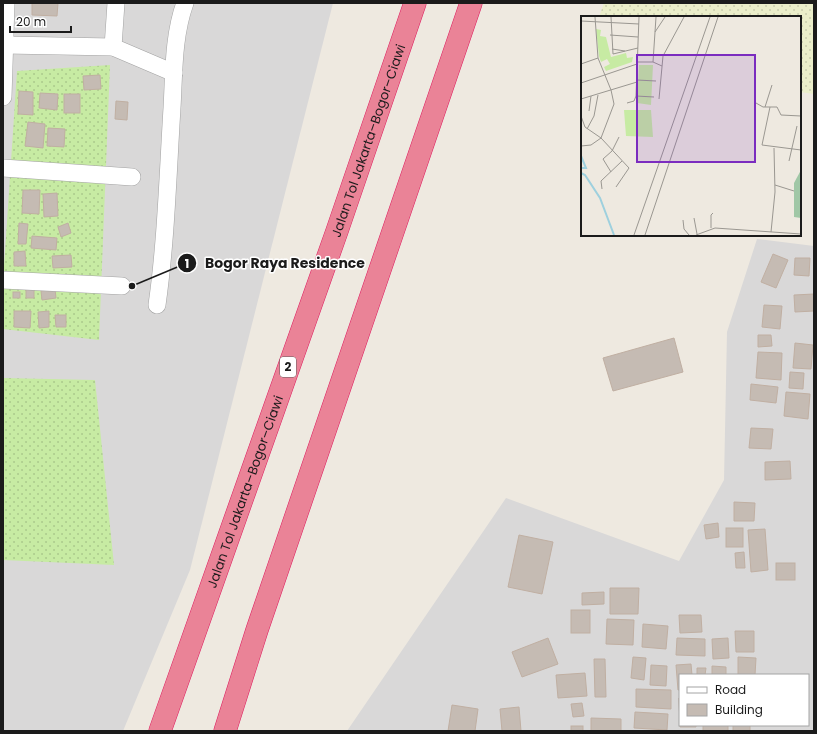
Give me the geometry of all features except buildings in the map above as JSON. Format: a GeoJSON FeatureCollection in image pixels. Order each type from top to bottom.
{"type":"FeatureCollection","features":[{"type":"Feature","properties":{"kind":"highway","name":"Jalan Tol Jakarta–Bogor–Ciawi"},"geometry":{"type":"LineString","coordinates":[[160,731],[334,239],[415,3]]}},
{"type":"Feature","properties":{"kind":"highway"},"geometry":{"type":"LineString","coordinates":[[224,731],[262,615],[472,3]]}},
{"type":"Feature","properties":{"kind":"street"},"geometry":{"type":"LineString","coordinates":[[3,97],[6,3]]}},
{"type":"Feature","properties":{"kind":"street"},"geometry":{"type":"LineString","coordinates":[[113,47],[116,3]]}},
{"type":"Feature","properties":{"kind":"street"},"geometry":{"type":"LineString","coordinates":[[156,305],[167,179],[174,73],[179,24],[185,3]]}},
{"type":"Feature","properties":{"kind":"street"},"geometry":{"type":"LineString","coordinates":[[5,45],[113,47],[174,73]]}},
{"type":"Feature","properties":{"kind":"street"},"geometry":{"type":"LineString","coordinates":[[3,168],[132,177]]}},
{"type":"Feature","properties":{"kind":"street"},"geometry":{"type":"LineString","coordinates":[[3,280],[122,286]]}},
{"type":"Feature","properties":{"kind":"shaded area"},"geometry":{"type":"Polygon","coordinates":[[[3,3],[333,3],[190,570],[123,731],[3,731],[3,3]]]}},
{"type":"Feature","properties":{"kind":"shaded area"},"geometry":{"type":"Polygon","coordinates":[[[757,239],[814,246],[814,731],[347,731],[506,498],[679,561],[724,480],[727,332],[757,239]]]}},
{"type":"Feature","properties":{"kind":"green space"},"geometry":{"type":"Polygon","coordinates":[[[604,3],[814,3],[814,94],[801,92],[801,16],[599,16],[604,3]]]}},
{"type":"Feature","properties":{"kind":"green space"},"geometry":{"type":"Polygon","coordinates":[[[110,65],[99,340],[3,329],[3,282],[17,71],[110,65]]]}},
{"type":"Feature","properties":{"kind":"green space"},"geometry":{"type":"Polygon","coordinates":[[[3,378],[95,380],[114,565],[3,560],[3,378]]]}},
{"type":"Feature","properties":{"kind":"place","name":"Bogor Raya Residence"},"geometry":{"type":"Point","coordinates":[132,286]}}]}
